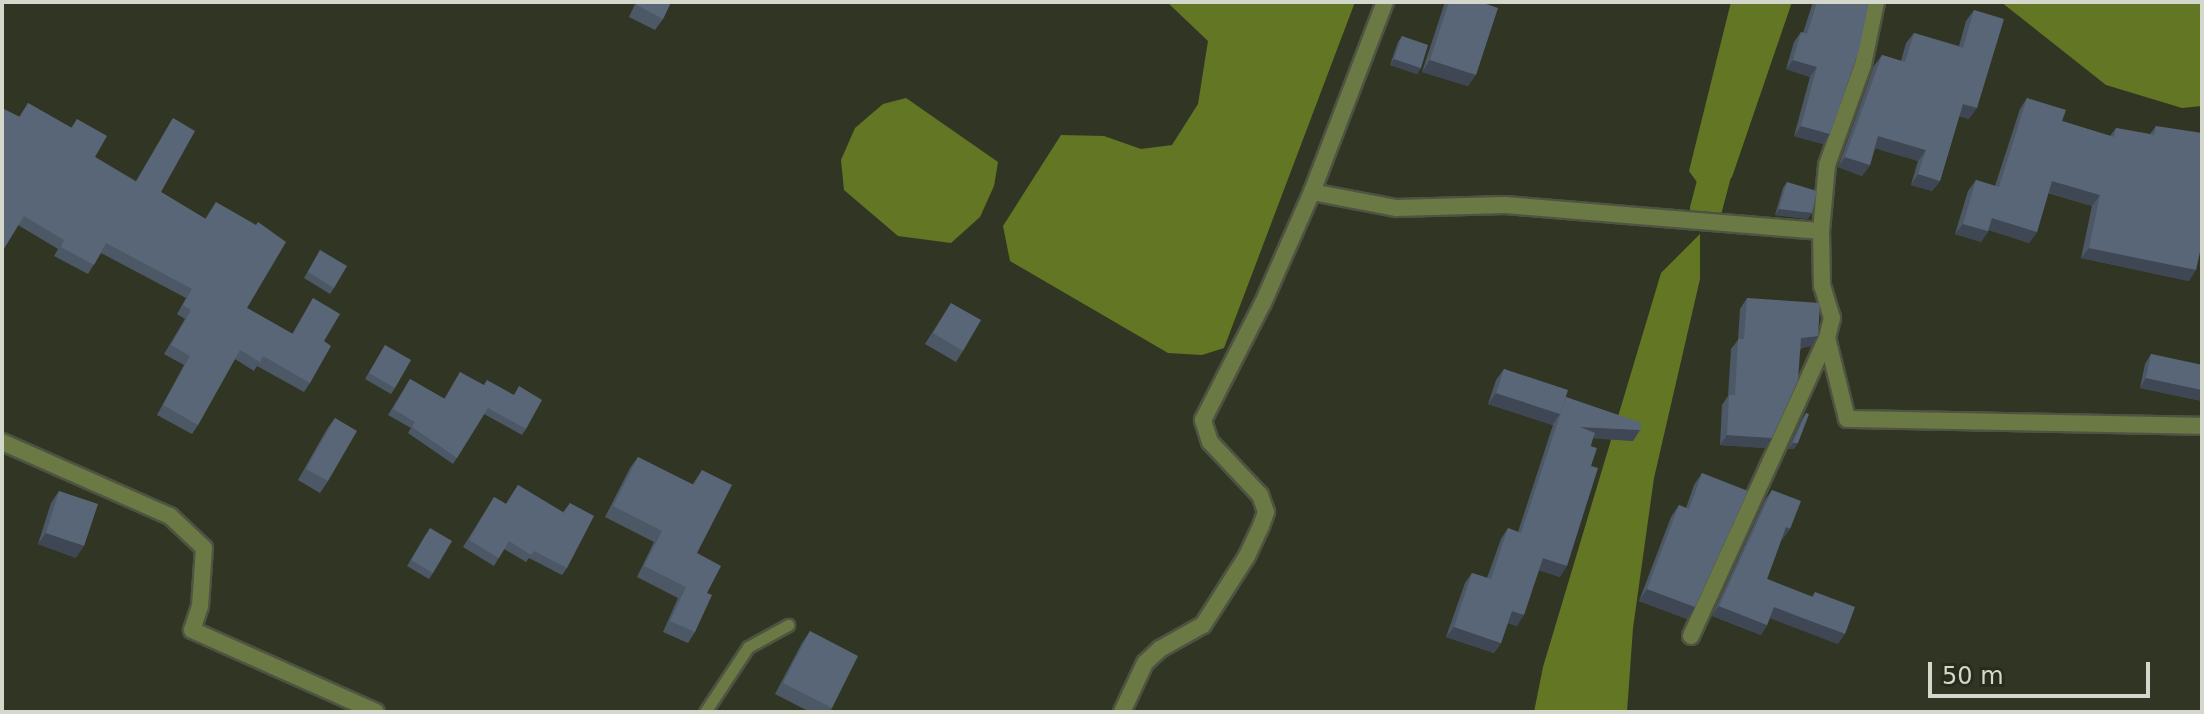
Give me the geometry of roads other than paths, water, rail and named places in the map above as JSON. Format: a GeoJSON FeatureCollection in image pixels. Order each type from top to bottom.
{"type":"FeatureCollection","features":[{"type":"Feature","properties":{"kind":"street"},"geometry":{"type":"LineString","coordinates":[[1122,712],[1145,663],[1160,649],[1203,625],[1247,556],[1261,526],[1266,512],[1260,495],[1210,442],[1203,420],[1263,303],[1312,192],[1385,2]]}},
{"type":"Feature","properties":{"kind":"street"},"geometry":{"type":"LineString","coordinates":[[1691,636],[1827,338],[1832,318],[1822,286],[1821,231],[1827,165],[1863,65],[1876,2]]}},
{"type":"Feature","properties":{"kind":"street"},"geometry":{"type":"LineString","coordinates":[[1312,192],[1396,208],[1505,205],[1821,231]]}},
{"type":"Feature","properties":{"kind":"street"},"geometry":{"type":"LineString","coordinates":[[1827,338],[1847,419],[2202,426]]}},
{"type":"Feature","properties":{"kind":"street"},"geometry":{"type":"LineString","coordinates":[[2,442],[170,516],[204,548],[200,606],[192,630],[376,712]]}},
{"type":"Feature","properties":{"kind":"lane"},"geometry":{"type":"LineString","coordinates":[[705,712],[748,647],[788,625]]}},
{"type":"Feature","properties":{"kind":"waterway"},"geometry":{"type":"LineString","coordinates":[[1706,209],[1720,156]]}}]}
